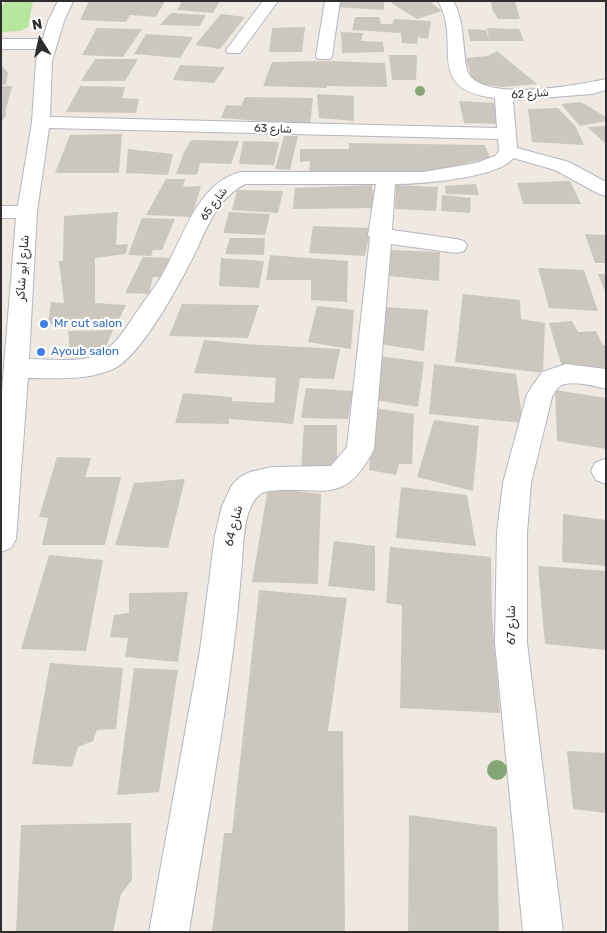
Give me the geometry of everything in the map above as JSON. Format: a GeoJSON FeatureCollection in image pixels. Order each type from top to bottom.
{"type":"FeatureCollection","features":[{"type":"Feature","properties":{"kind":"street","name":"شارع أبو شاكر"},"geometry":{"type":"LineString","coordinates":[[1,539],[7,436],[18,368],[11,313],[41,122],[44,61],[56,21],[66,1]]}},
{"type":"Feature","properties":{"kind":"street"},"geometry":{"type":"LineString","coordinates":[[234,50],[271,1]]}},
{"type":"Feature","properties":{"kind":"street"},"geometry":{"type":"LineString","coordinates":[[324,56],[334,1]]}},
{"type":"Feature","properties":{"kind":"street","name":"شارع 62"},"geometry":{"type":"LineString","coordinates":[[445,1],[453,16],[458,68],[462,80],[469,86],[504,96],[601,90]]}},
{"type":"Feature","properties":{"kind":"street"},"geometry":{"type":"LineString","coordinates":[[1,44],[48,44]]}},
{"type":"Feature","properties":{"kind":"street"},"geometry":{"type":"LineString","coordinates":[[504,96],[507,143],[562,166],[606,190]]}},
{"type":"Feature","properties":{"kind":"street","name":"شارع 63"},"geometry":{"type":"LineString","coordinates":[[41,122],[332,131],[507,143]]}},
{"type":"Feature","properties":{"kind":"street","name":"شارع 65"},"geometry":{"type":"LineString","coordinates":[[18,368],[85,367],[104,363],[123,351],[173,276],[191,237],[212,204],[223,188],[232,181],[241,178],[423,178],[458,173],[502,160],[507,143]]}},
{"type":"Feature","properties":{"kind":"street","name":"شارع 64"},"geometry":{"type":"LineString","coordinates":[[169,932],[223,607],[228,552],[234,517],[242,494],[252,484],[278,478],[308,479],[336,477],[350,466],[360,449],[379,235],[386,179]]}},
{"type":"Feature","properties":{"kind":"street"},"geometry":{"type":"LineString","coordinates":[[1,212],[27,212]]}},
{"type":"Feature","properties":{"kind":"street"},"geometry":{"type":"LineString","coordinates":[[379,235],[456,246]]}},
{"type":"Feature","properties":{"kind":"street","name":"شارع 67"},"geometry":{"type":"LineString","coordinates":[[543,932],[511,643],[512,532],[517,484],[540,394],[550,379],[566,374],[606,379]]}},
{"type":"Feature","properties":{"kind":"green space"},"geometry":{"type":"Polygon","coordinates":[[[6,1],[33,1],[28,27],[20,31],[1,32],[1,8],[6,1]]]}},
{"type":"Feature","properties":{"kind":"building"},"geometry":{"type":"Polygon","coordinates":[[[89,1],[165,1],[156,17],[130,15],[126,22],[80,20],[89,1]]]}},
{"type":"Feature","properties":{"kind":"building"},"geometry":{"type":"Polygon","coordinates":[[[182,1],[220,1],[213,13],[177,10],[182,1]]]}},
{"type":"Feature","properties":{"kind":"building"},"geometry":{"type":"Polygon","coordinates":[[[337,1],[384,1],[384,10],[336,7],[337,1]]]}},
{"type":"Feature","properties":{"kind":"building"},"geometry":{"type":"Polygon","coordinates":[[[396,1],[429,1],[442,11],[417,19],[391,3],[396,1]]]}},
{"type":"Feature","properties":{"kind":"building"},"geometry":{"type":"Polygon","coordinates":[[[491,1],[515,1],[520,19],[498,19],[492,9],[491,1]]]}},
{"type":"Feature","properties":{"kind":"building"},"geometry":{"type":"Polygon","coordinates":[[[171,13],[206,15],[200,26],[160,25],[171,13]]]}},
{"type":"Feature","properties":{"kind":"building"},"geometry":{"type":"Polygon","coordinates":[[[221,14],[245,17],[220,49],[195,45],[221,14]]]}},
{"type":"Feature","properties":{"kind":"building"},"geometry":{"type":"Polygon","coordinates":[[[355,17],[379,17],[381,24],[392,24],[394,19],[431,21],[428,39],[418,37],[417,44],[402,43],[401,33],[352,30],[355,17]]]}},
{"type":"Feature","properties":{"kind":"building"},"geometry":{"type":"Polygon","coordinates":[[[305,27],[302,52],[269,52],[272,28],[305,27]]]}},
{"type":"Feature","properties":{"kind":"building"},"geometry":{"type":"Polygon","coordinates":[[[97,28],[142,29],[123,57],[82,55],[97,28]]]}},
{"type":"Feature","properties":{"kind":"building"},"geometry":{"type":"Polygon","coordinates":[[[487,28],[519,29],[524,41],[489,41],[487,28]]]}},
{"type":"Feature","properties":{"kind":"building"},"geometry":{"type":"Polygon","coordinates":[[[468,29],[486,30],[489,41],[470,41],[468,29]]]}},
{"type":"Feature","properties":{"kind":"building"},"geometry":{"type":"Polygon","coordinates":[[[341,32],[363,33],[361,41],[383,42],[384,52],[342,53],[341,32]]]}},
{"type":"Feature","properties":{"kind":"building"},"geometry":{"type":"Polygon","coordinates":[[[146,34],[193,37],[180,58],[134,54],[146,34]]]}},
{"type":"Feature","properties":{"kind":"building"},"geometry":{"type":"Polygon","coordinates":[[[497,51],[537,84],[502,87],[473,83],[466,58],[488,56],[497,51]]]}},
{"type":"Feature","properties":{"kind":"building"},"geometry":{"type":"Polygon","coordinates":[[[389,55],[417,55],[416,80],[392,80],[389,55]]]}},
{"type":"Feature","properties":{"kind":"building"},"geometry":{"type":"Polygon","coordinates":[[[95,59],[138,59],[125,81],[81,81],[95,59]]]}},
{"type":"Feature","properties":{"kind":"building"},"geometry":{"type":"Polygon","coordinates":[[[272,62],[385,63],[387,87],[263,86],[272,62]]]}},
{"type":"Feature","properties":{"kind":"building"},"geometry":{"type":"Polygon","coordinates":[[[1,65],[8,73],[6,85],[1,85],[1,65]]]}},
{"type":"Feature","properties":{"kind":"building"},"geometry":{"type":"Polygon","coordinates":[[[180,65],[225,67],[214,83],[173,80],[180,65]]]}},
{"type":"Feature","properties":{"kind":"building"},"geometry":{"type":"Polygon","coordinates":[[[1,86],[12,86],[5,113],[7,113],[1,123],[1,86]]]}},
{"type":"Feature","properties":{"kind":"building"},"geometry":{"type":"Polygon","coordinates":[[[80,86],[125,87],[122,98],[139,99],[136,113],[66,112],[80,86]]]}},
{"type":"Feature","properties":{"kind":"building"},"geometry":{"type":"Polygon","coordinates":[[[317,94],[354,96],[354,121],[319,118],[317,94]]]}},
{"type":"Feature","properties":{"kind":"building"},"geometry":{"type":"Polygon","coordinates":[[[245,97],[313,98],[310,125],[221,118],[226,105],[241,106],[245,97]]]}},
{"type":"Feature","properties":{"kind":"building"},"geometry":{"type":"Polygon","coordinates":[[[459,101],[494,103],[500,124],[464,123],[459,101]]]}},
{"type":"Feature","properties":{"kind":"building"},"geometry":{"type":"Polygon","coordinates":[[[581,102],[606,117],[606,121],[580,126],[561,104],[581,102]]]}},
{"type":"Feature","properties":{"kind":"building"},"geometry":{"type":"Polygon","coordinates":[[[558,108],[576,127],[584,145],[532,142],[528,109],[558,108]]]}},
{"type":"Feature","properties":{"kind":"building"},"geometry":{"type":"Polygon","coordinates":[[[606,126],[606,144],[587,127],[606,126]]]}},
{"type":"Feature","properties":{"kind":"building"},"geometry":{"type":"Polygon","coordinates":[[[122,134],[119,173],[55,173],[70,135],[122,134]]]}},
{"type":"Feature","properties":{"kind":"building"},"geometry":{"type":"Polygon","coordinates":[[[284,136],[298,136],[290,170],[275,169],[284,136]]]}},
{"type":"Feature","properties":{"kind":"building"},"geometry":{"type":"Polygon","coordinates":[[[191,140],[239,141],[231,164],[200,163],[197,175],[176,174],[184,152],[191,140]]]}},
{"type":"Feature","properties":{"kind":"building"},"geometry":{"type":"Polygon","coordinates":[[[243,141],[279,142],[274,165],[239,164],[243,141]]]}},
{"type":"Feature","properties":{"kind":"building"},"geometry":{"type":"Polygon","coordinates":[[[349,143],[485,145],[490,158],[427,172],[406,172],[406,174],[309,174],[310,161],[300,162],[300,149],[349,149],[349,143]]]}},
{"type":"Feature","properties":{"kind":"building"},"geometry":{"type":"Polygon","coordinates":[[[128,149],[173,154],[168,175],[126,173],[128,149]]]}},
{"type":"Feature","properties":{"kind":"building"},"geometry":{"type":"Polygon","coordinates":[[[166,179],[185,179],[183,187],[201,186],[192,217],[146,215],[166,179]]]}},
{"type":"Feature","properties":{"kind":"building"},"geometry":{"type":"Polygon","coordinates":[[[570,181],[581,204],[523,204],[517,183],[570,181]]]}},
{"type":"Feature","properties":{"kind":"building"},"geometry":{"type":"Polygon","coordinates":[[[476,184],[479,195],[446,194],[445,186],[476,184]]]}},
{"type":"Feature","properties":{"kind":"building"},"geometry":{"type":"Polygon","coordinates":[[[372,185],[375,208],[293,209],[295,188],[372,185]]]}},
{"type":"Feature","properties":{"kind":"building"},"geometry":{"type":"Polygon","coordinates":[[[396,185],[438,187],[436,211],[395,209],[396,185]]]}},
{"type":"Feature","properties":{"kind":"building"},"geometry":{"type":"Polygon","coordinates":[[[237,190],[283,191],[278,213],[232,210],[237,190]]]}},
{"type":"Feature","properties":{"kind":"building"},"geometry":{"type":"Polygon","coordinates":[[[442,195],[471,198],[470,213],[441,211],[442,195]]]}},
{"type":"Feature","properties":{"kind":"building"},"geometry":{"type":"Polygon","coordinates":[[[118,212],[116,245],[128,244],[126,254],[95,258],[95,303],[126,305],[116,326],[48,324],[51,302],[64,303],[59,261],[63,261],[64,216],[118,212]]]}},
{"type":"Feature","properties":{"kind":"building"},"geometry":{"type":"Polygon","coordinates":[[[229,212],[270,214],[265,235],[223,233],[229,212]]]}},
{"type":"Feature","properties":{"kind":"building"},"geometry":{"type":"Polygon","coordinates":[[[142,218],[175,219],[162,250],[153,250],[151,256],[128,255],[142,218]]]}},
{"type":"Feature","properties":{"kind":"building"},"geometry":{"type":"Polygon","coordinates":[[[313,226],[371,228],[365,256],[309,253],[313,226]]]}},
{"type":"Feature","properties":{"kind":"building"},"geometry":{"type":"Polygon","coordinates":[[[585,234],[606,235],[606,263],[595,263],[585,234]]]}},
{"type":"Feature","properties":{"kind":"building"},"geometry":{"type":"Polygon","coordinates":[[[230,238],[265,238],[264,255],[225,254],[230,238]]]}},
{"type":"Feature","properties":{"kind":"building"},"geometry":{"type":"Polygon","coordinates":[[[390,250],[440,252],[439,281],[389,276],[390,250]]]}},
{"type":"Feature","properties":{"kind":"building"},"geometry":{"type":"Polygon","coordinates":[[[270,255],[348,261],[347,302],[311,300],[311,280],[266,280],[270,255]]]}},
{"type":"Feature","properties":{"kind":"building"},"geometry":{"type":"Polygon","coordinates":[[[143,257],[174,258],[168,277],[153,277],[149,294],[125,293],[143,257]]]}},
{"type":"Feature","properties":{"kind":"building"},"geometry":{"type":"Polygon","coordinates":[[[221,258],[264,261],[259,288],[219,286],[221,258]]]}},
{"type":"Feature","properties":{"kind":"building"},"geometry":{"type":"Polygon","coordinates":[[[538,268],[584,270],[598,311],[549,308],[538,268]]]}},
{"type":"Feature","properties":{"kind":"building"},"geometry":{"type":"Polygon","coordinates":[[[598,274],[606,274],[606,293],[598,274]]]}},
{"type":"Feature","properties":{"kind":"building"},"geometry":{"type":"Polygon","coordinates":[[[463,294],[520,300],[521,319],[545,323],[543,373],[455,362],[463,294]]]}},
{"type":"Feature","properties":{"kind":"building"},"geometry":{"type":"Polygon","coordinates":[[[182,304],[259,305],[248,338],[169,336],[182,304]]]}},
{"type":"Feature","properties":{"kind":"building"},"geometry":{"type":"Polygon","coordinates":[[[317,306],[354,310],[351,349],[308,342],[317,306]]]}},
{"type":"Feature","properties":{"kind":"building"},"geometry":{"type":"Polygon","coordinates":[[[385,307],[428,310],[424,351],[380,344],[385,307]]]}},
{"type":"Feature","properties":{"kind":"building"},"geometry":{"type":"Polygon","coordinates":[[[572,321],[578,332],[596,331],[603,345],[606,345],[606,369],[562,367],[549,323],[572,321]]]}},
{"type":"Feature","properties":{"kind":"building"},"geometry":{"type":"Polygon","coordinates":[[[113,330],[103,354],[70,356],[68,331],[113,330]]]}},
{"type":"Feature","properties":{"kind":"building"},"geometry":{"type":"Polygon","coordinates":[[[204,340],[340,349],[334,379],[300,378],[293,424],[229,419],[229,424],[175,423],[183,393],[232,397],[232,401],[274,403],[276,378],[194,373],[204,340]]]}},
{"type":"Feature","properties":{"kind":"building"},"geometry":{"type":"Polygon","coordinates":[[[379,356],[424,362],[418,407],[375,400],[379,356]]]}},
{"type":"Feature","properties":{"kind":"building"},"geometry":{"type":"Polygon","coordinates":[[[434,364],[516,374],[523,423],[429,414],[434,364]]]}},
{"type":"Feature","properties":{"kind":"building"},"geometry":{"type":"Polygon","coordinates":[[[306,388],[353,391],[348,419],[301,418],[306,388]]]}},
{"type":"Feature","properties":{"kind":"building"},"geometry":{"type":"Polygon","coordinates":[[[555,390],[606,398],[606,449],[557,441],[555,390]]]}},
{"type":"Feature","properties":{"kind":"building"},"geometry":{"type":"Polygon","coordinates":[[[374,408],[414,414],[412,464],[399,464],[396,475],[369,470],[374,408]]]}},
{"type":"Feature","properties":{"kind":"building"},"geometry":{"type":"Polygon","coordinates":[[[434,420],[479,426],[473,491],[417,477],[434,420]]]}},
{"type":"Feature","properties":{"kind":"building"},"geometry":{"type":"Polygon","coordinates":[[[304,425],[337,425],[337,466],[301,469],[304,425]]]}},
{"type":"Feature","properties":{"kind":"building"},"geometry":{"type":"Polygon","coordinates":[[[57,457],[91,458],[85,477],[121,477],[105,545],[42,545],[48,518],[39,517],[57,457]]]}},
{"type":"Feature","properties":{"kind":"building"},"geometry":{"type":"Polygon","coordinates":[[[185,479],[168,548],[115,545],[134,483],[185,479]]]}},
{"type":"Feature","properties":{"kind":"building"},"geometry":{"type":"Polygon","coordinates":[[[401,487],[467,495],[476,546],[396,538],[401,487]]]}},
{"type":"Feature","properties":{"kind":"building"},"geometry":{"type":"Polygon","coordinates":[[[268,488],[321,494],[318,584],[252,582],[268,488]]]}},
{"type":"Feature","properties":{"kind":"building"},"geometry":{"type":"Polygon","coordinates":[[[563,514],[606,520],[606,566],[562,562],[563,514]]]}},
{"type":"Feature","properties":{"kind":"building"},"geometry":{"type":"Polygon","coordinates":[[[334,541],[375,546],[375,591],[328,586],[334,541]]]}},
{"type":"Feature","properties":{"kind":"building"},"geometry":{"type":"Polygon","coordinates":[[[390,547],[491,557],[492,615],[500,713],[400,708],[402,605],[386,603],[390,547]]]}},
{"type":"Feature","properties":{"kind":"building"},"geometry":{"type":"Polygon","coordinates":[[[49,555],[103,560],[86,651],[21,649],[49,555]]]}},
{"type":"Feature","properties":{"kind":"building"},"geometry":{"type":"Polygon","coordinates":[[[538,566],[606,571],[606,650],[545,644],[538,566]]]}},
{"type":"Feature","properties":{"kind":"building"},"geometry":{"type":"Polygon","coordinates":[[[259,590],[347,598],[328,731],[343,731],[345,932],[212,932],[224,833],[232,833],[259,590]]]}},
{"type":"Feature","properties":{"kind":"building"},"geometry":{"type":"Polygon","coordinates":[[[188,592],[178,662],[125,657],[128,638],[110,637],[114,615],[129,613],[129,593],[188,592]]]}},
{"type":"Feature","properties":{"kind":"building"},"geometry":{"type":"Polygon","coordinates":[[[50,663],[123,668],[116,729],[97,730],[93,741],[78,747],[72,767],[32,764],[50,663]]]}},
{"type":"Feature","properties":{"kind":"building"},"geometry":{"type":"Polygon","coordinates":[[[134,668],[178,670],[159,792],[117,795],[134,668]]]}},
{"type":"Feature","properties":{"kind":"building"},"geometry":{"type":"Polygon","coordinates":[[[567,751],[606,753],[606,813],[573,809],[567,751]]]}},
{"type":"Feature","properties":{"kind":"building"},"geometry":{"type":"Polygon","coordinates":[[[409,815],[497,827],[499,932],[408,932],[409,815]]]}},
{"type":"Feature","properties":{"kind":"building"},"geometry":{"type":"Polygon","coordinates":[[[131,823],[132,880],[121,894],[113,932],[16,932],[21,825],[131,823]]]}},
{"type":"Feature","properties":{"kind":"place","name":"Mr cut salon"},"geometry":{"type":"Point","coordinates":[44,324]}},
{"type":"Feature","properties":{"kind":"place","name":"Ayoub salon"},"geometry":{"type":"Point","coordinates":[41,352]}}]}
